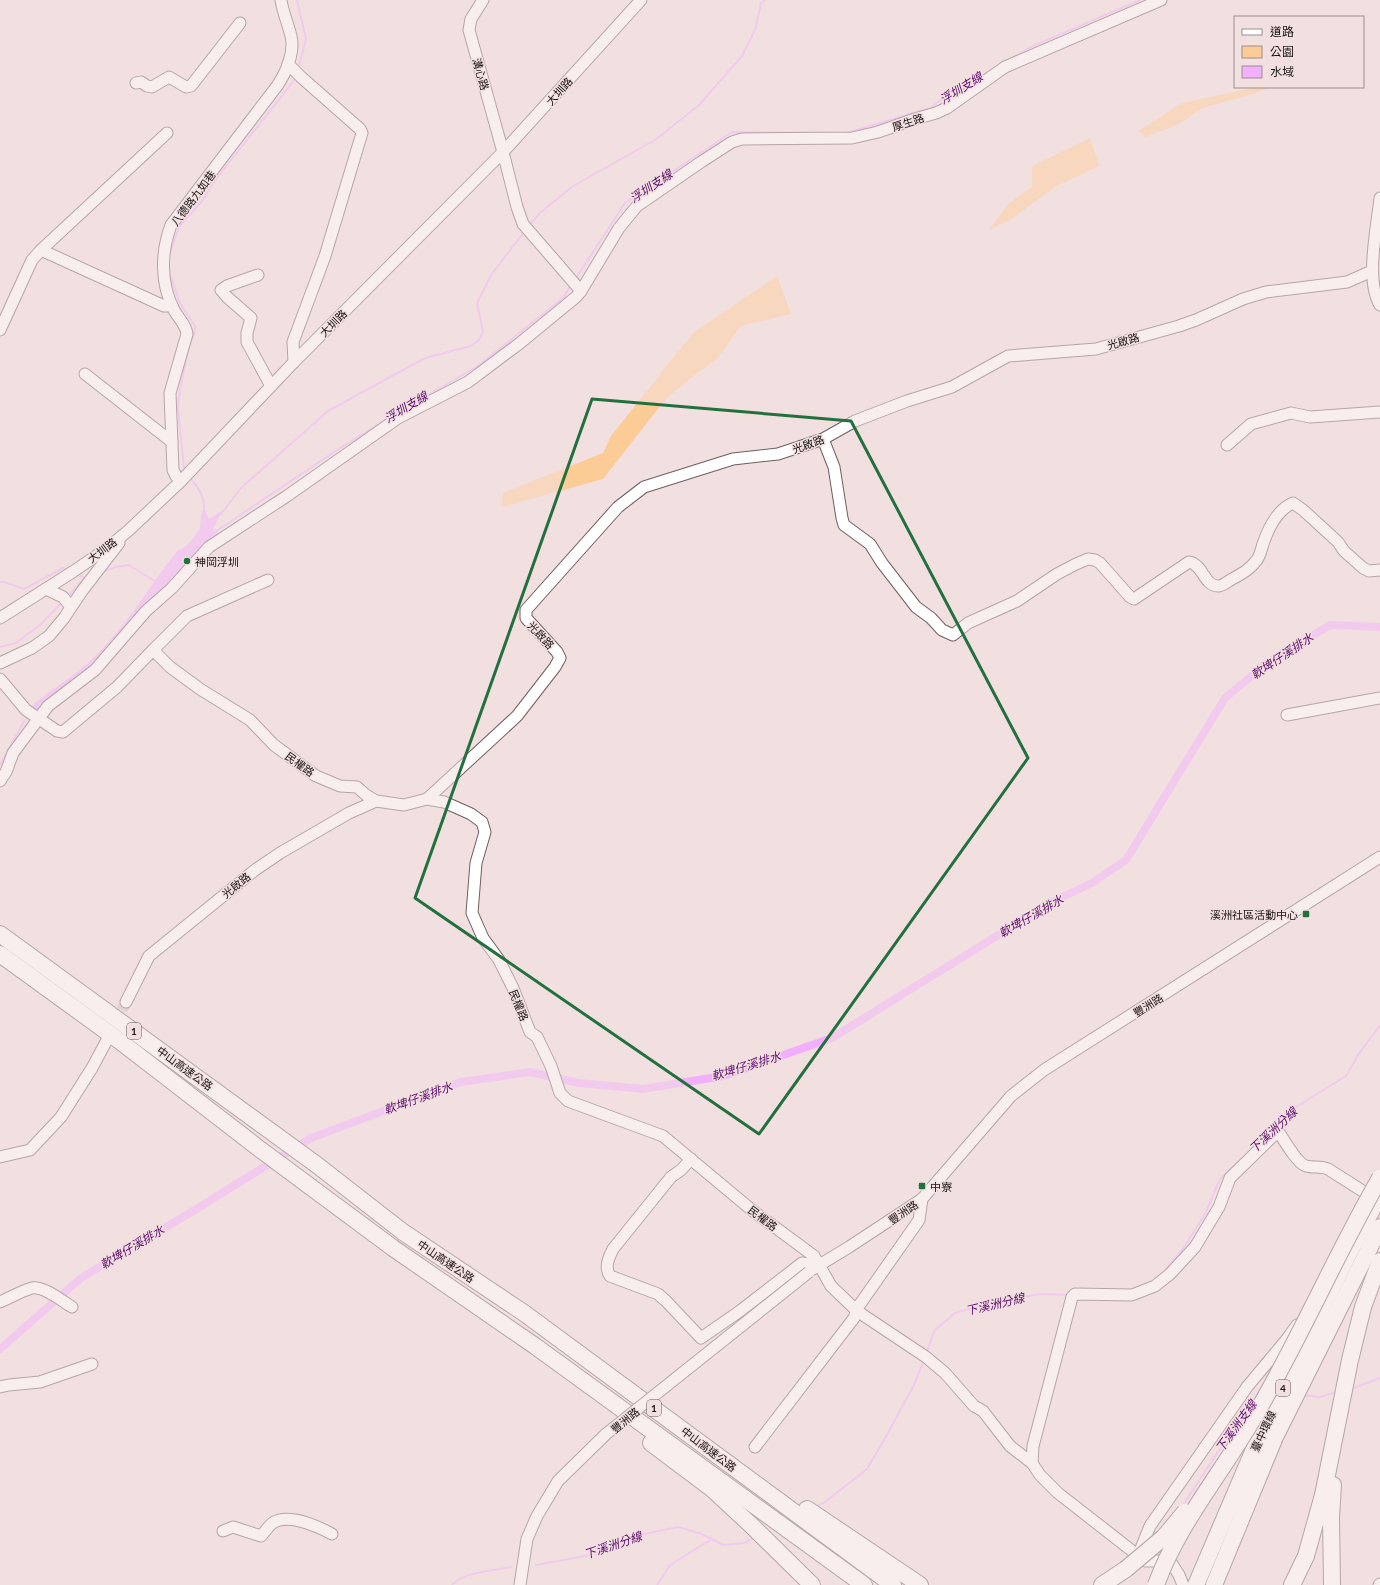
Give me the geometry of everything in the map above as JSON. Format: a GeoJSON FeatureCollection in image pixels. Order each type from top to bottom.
{"type":"FeatureCollection","features":[{"type":"Feature","properties":{"kind":"highway","name":"中山高速公路"},"geometry":{"type":"LineString","coordinates":[[0,934],[317,1165],[403,1232],[524,1313],[815,1521],[893,1585]]}},
{"type":"Feature","properties":{"kind":"highway","name":"中山高速公路"},"geometry":{"type":"LineString","coordinates":[[0,954],[121,1042],[257,1147],[393,1248],[535,1346],[864,1585]]}},
{"type":"Feature","properties":{"kind":"highway"},"geometry":{"type":"LineString","coordinates":[[1156,1585],[1173,1546],[1231,1452],[1254,1418],[1276,1378],[1356,1220],[1380,1178]]}},
{"type":"Feature","properties":{"kind":"highway","name":"臺中環線"},"geometry":{"type":"LineString","coordinates":[[1196,1585],[1261,1433],[1376,1196]]}},
{"type":"Feature","properties":{"kind":"highway","name":"臺中環線"},"geometry":{"type":"LineString","coordinates":[[1214,1585],[1275,1437],[1380,1227]]}},
{"type":"Feature","properties":{"kind":"highway"},"geometry":{"type":"LineString","coordinates":[[1292,1585],[1306,1556],[1323,1495],[1353,1345],[1363,1307],[1380,1261]]}},
{"type":"Feature","properties":{"kind":"highway"},"geometry":{"type":"LineString","coordinates":[[535,1346],[587,1393],[711,1488],[812,1585]]}},
{"type":"Feature","properties":{"kind":"highway"},"geometry":{"type":"LineString","coordinates":[[1332,1585],[1331,1517],[1337,1428]]}},
{"type":"Feature","properties":{"kind":"highway"},"geometry":{"type":"LineString","coordinates":[[1102,1585],[1126,1569],[1164,1537],[1231,1452]]}},
{"type":"Feature","properties":{"kind":"highway"},"geometry":{"type":"LineString","coordinates":[[815,1521],[919,1583]]}},
{"type":"Feature","properties":{"kind":"highway"},"geometry":{"type":"LineString","coordinates":[[782,1555],[807,1585]]}},
{"type":"Feature","properties":{"kind":"street","name":"八德路九如巷"},"geometry":{"type":"LineString","coordinates":[[185,477],[176,476],[173,470],[170,393],[187,334],[186,327],[172,306],[168,293],[163,267],[165,247],[171,225],[278,86],[284,75],[294,70],[291,54],[292,41],[281,0]]}},
{"type":"Feature","properties":{"kind":"street","name":"溝心路"},"geometry":{"type":"LineString","coordinates":[[483,0],[471,19],[469,30],[517,207],[527,228],[576,285]]}},
{"type":"Feature","properties":{"kind":"street","name":"大圳路"},"geometry":{"type":"LineString","coordinates":[[0,618],[71,573],[128,531],[185,477],[294,362],[503,152],[642,0]]}},
{"type":"Feature","properties":{"kind":"street","name":"厚生路"},"geometry":{"type":"LineString","coordinates":[[0,781],[6,772],[13,753],[33,715],[48,706],[95,670],[146,612],[172,588],[213,543],[287,496],[398,418],[468,382],[544,324],[576,297],[576,285],[637,206],[682,174],[737,140],[748,138],[852,138],[878,132],[936,113],[947,108],[1005,67],[1161,0]]}},
{"type":"Feature","properties":{"kind":"street"},"geometry":{"type":"LineString","coordinates":[[136,82],[141,82],[152,87],[166,78],[171,77],[186,87],[192,86],[240,23]]}},
{"type":"Feature","properties":{"kind":"street"},"geometry":{"type":"LineString","coordinates":[[294,70],[360,129],[362,133],[324,256],[293,342],[294,362]]}},
{"type":"Feature","properties":{"kind":"street"},"geometry":{"type":"LineString","coordinates":[[0,330],[32,260],[168,133]]}},
{"type":"Feature","properties":{"kind":"street"},"geometry":{"type":"LineString","coordinates":[[1380,198],[1372,271],[1374,290],[1380,305]]}},
{"type":"Feature","properties":{"kind":"street"},"geometry":{"type":"LineString","coordinates":[[41,250],[164,306],[172,306]]}},
{"type":"Feature","properties":{"kind":"street","name":"光啟路"},"geometry":{"type":"LineString","coordinates":[[427,799],[517,716],[555,667],[560,658],[558,652],[526,618],[526,610],[618,506],[644,487],[733,459],[778,454],[824,439],[855,421],[907,401],[952,387],[1008,356],[1096,349],[1179,326],[1243,299],[1266,292],[1347,282],[1372,271]]}},
{"type":"Feature","properties":{"kind":"street"},"geometry":{"type":"LineString","coordinates":[[258,274],[227,286],[221,290],[251,318],[247,333],[247,342],[271,386]]}},
{"type":"Feature","properties":{"kind":"street"},"geometry":{"type":"LineString","coordinates":[[85,374],[172,442]]}},
{"type":"Feature","properties":{"kind":"street"},"geometry":{"type":"LineString","coordinates":[[1227,445],[1251,424],[1291,413],[1310,417],[1380,412]]}},
{"type":"Feature","properties":{"kind":"street"},"geometry":{"type":"LineString","coordinates":[[824,439],[834,467],[844,525],[870,544],[882,563],[916,607],[931,618],[942,630],[951,635],[971,622],[1017,601],[1057,574],[1088,559],[1100,563],[1132,598],[1136,598],[1189,562],[1198,565],[1209,581],[1215,586],[1220,586],[1245,573],[1255,563],[1258,559],[1267,534],[1276,518],[1284,509],[1293,503],[1303,510],[1338,542],[1344,551],[1363,568],[1370,571],[1380,570]]}},
{"type":"Feature","properties":{"kind":"street"},"geometry":{"type":"LineString","coordinates":[[0,663],[32,648],[49,636],[64,618],[67,602],[95,575],[128,531]]}},
{"type":"Feature","properties":{"kind":"street"},"geometry":{"type":"LineString","coordinates":[[0,679],[33,715],[57,732],[63,732],[117,688],[187,616],[268,580]]}},
{"type":"Feature","properties":{"kind":"street"},"geometry":{"type":"LineString","coordinates":[[46,589],[67,602]]}},
{"type":"Feature","properties":{"kind":"street","name":"民權路"},"geometry":{"type":"LineString","coordinates":[[153,650],[176,671],[250,720],[274,745],[316,776],[340,786],[357,787],[366,796],[376,801],[404,805],[427,799],[444,802],[471,814],[482,822],[485,832],[476,863],[472,913],[483,938],[499,960],[513,988],[530,1032],[537,1037],[551,1066],[560,1093],[568,1101],[663,1136],[753,1211],[814,1256],[831,1286],[857,1311],[936,1365],[974,1406],[983,1410],[1010,1446],[1032,1464],[1040,1475],[1058,1493],[1138,1556]]}},
{"type":"Feature","properties":{"kind":"street"},"geometry":{"type":"LineString","coordinates":[[1288,715],[1380,698]]}},
{"type":"Feature","properties":{"kind":"street","name":"光啟路"},"geometry":{"type":"LineString","coordinates":[[126,1002],[149,956],[250,874],[280,853],[342,817],[376,801]]}},
{"type":"Feature","properties":{"kind":"street","name":"豐洲路"},"geometry":{"type":"LineString","coordinates":[[520,1585],[527,1539],[537,1516],[558,1481],[606,1434],[818,1265],[849,1247],[922,1199],[1011,1096],[1044,1070],[1380,857]]}},
{"type":"Feature","properties":{"kind":"street"},"geometry":{"type":"LineString","coordinates":[[0,1158],[30,1150],[61,1117],[92,1068],[107,1040]]}},
{"type":"Feature","properties":{"kind":"street"},"geometry":{"type":"LineString","coordinates":[[1032,1464],[1033,1446],[1072,1297],[1075,1294],[1132,1294],[1155,1286],[1170,1274],[1195,1247],[1219,1207],[1230,1178],[1273,1136],[1280,1134],[1301,1163],[1306,1166],[1322,1166],[1376,1196]]}},
{"type":"Feature","properties":{"kind":"street"},"geometry":{"type":"LineString","coordinates":[[691,1159],[681,1170],[670,1177],[614,1249],[609,1258],[607,1267],[610,1276],[658,1294],[666,1300],[701,1338],[740,1312],[802,1263],[818,1265]]}},
{"type":"Feature","properties":{"kind":"street"},"geometry":{"type":"LineString","coordinates":[[1183,1585],[1179,1575],[1170,1561],[1145,1561],[1138,1556],[1150,1526],[1247,1387],[1287,1339],[1306,1312],[1376,1196],[1380,1183]]}},
{"type":"Feature","properties":{"kind":"street"},"geometry":{"type":"LineString","coordinates":[[755,1447],[854,1318],[857,1311],[919,1220],[922,1199]]}},
{"type":"Feature","properties":{"kind":"street"},"geometry":{"type":"LineString","coordinates":[[0,1302],[32,1288],[38,1288],[50,1292],[72,1307]]}},
{"type":"Feature","properties":{"kind":"street"},"geometry":{"type":"LineString","coordinates":[[0,1387],[40,1382],[92,1364]]}},
{"type":"Feature","properties":{"kind":"street"},"geometry":{"type":"LineString","coordinates":[[223,1531],[233,1527],[261,1536],[273,1523],[284,1519],[316,1526],[332,1534]]}},
{"type":"Feature","properties":{"kind":"highlighted area"},"geometry":{"type":"Polygon","coordinates":[[[592,399],[851,421],[1028,758],[759,1134],[415,898],[592,399]]]}},
{"type":"Feature","properties":{"kind":"green space"},"geometry":{"type":"Polygon","coordinates":[[[1252,88],[1268,88],[1253,94],[1203,108],[1179,124],[1145,137],[1138,131],[1182,103],[1252,88]]]}},
{"type":"Feature","properties":{"kind":"green space"},"geometry":{"type":"Polygon","coordinates":[[[1090,138],[1099,166],[1055,187],[1010,220],[989,230],[1008,204],[1032,187],[1032,166],[1090,138]]]}},
{"type":"Feature","properties":{"kind":"green space"},"geometry":{"type":"Polygon","coordinates":[[[777,276],[791,314],[741,326],[717,359],[688,380],[664,401],[603,479],[502,507],[503,493],[603,453],[611,436],[693,333],[777,276]]]}},
{"type":"Feature","properties":{"kind":"water"},"geometry":{"type":"Polygon","coordinates":[[[204,508],[209,519],[222,511],[212,531],[220,528],[212,539],[96,668],[34,713],[31,709],[35,703],[86,664],[117,633],[178,550],[193,539],[199,530],[204,508]]]}},
{"type":"Feature","properties":{"kind":"waterway"},"geometry":{"type":"LineString","coordinates":[[297,0],[306,39],[298,70]]}},
{"type":"Feature","properties":{"kind":"waterway"},"geometry":{"type":"LineString","coordinates":[[529,225],[541,212],[573,186],[655,140],[699,105],[742,56],[755,30],[761,3],[765,0]]}},
{"type":"Feature","properties":{"kind":"waterway","name":"浮圳支線"},"geometry":{"type":"LineString","coordinates":[[1009,60],[1031,47],[1140,0]]}},
{"type":"Feature","properties":{"kind":"waterway","name":"浮圳支線"},"geometry":{"type":"LineString","coordinates":[[846,133],[930,108],[955,90],[996,67]]}},
{"type":"Feature","properties":{"kind":"waterway"},"geometry":{"type":"LineString","coordinates":[[170,253],[179,227],[202,201],[216,179],[296,78]]}},
{"type":"Feature","properties":{"kind":"waterway","name":"浮圳支線"},"geometry":{"type":"LineString","coordinates":[[576,278],[625,203],[732,132],[835,133]]}},
{"type":"Feature","properties":{"kind":"waterway"},"geometry":{"type":"LineString","coordinates":[[221,514],[241,488],[328,411],[425,358],[471,346],[479,340],[483,332],[477,303],[491,275],[524,232]]}},
{"type":"Feature","properties":{"kind":"waterway"},"geometry":{"type":"LineString","coordinates":[[169,272],[180,303],[195,326],[180,389],[178,408],[184,468],[186,471]]}},
{"type":"Feature","properties":{"kind":"waterway","name":"浮圳支線"},"geometry":{"type":"LineString","coordinates":[[397,413],[478,366],[563,298],[571,285]]}},
{"type":"Feature","properties":{"kind":"waterway","name":"浮圳支線"},"geometry":{"type":"LineString","coordinates":[[218,530],[337,450],[393,415]]}},
{"type":"Feature","properties":{"kind":"waterway"},"geometry":{"type":"LineString","coordinates":[[190,478],[202,496],[204,509]]}},
{"type":"Feature","properties":{"kind":"waterway"},"geometry":{"type":"LineString","coordinates":[[103,572],[115,567],[129,565],[156,582]]}},
{"type":"Feature","properties":{"kind":"waterway"},"geometry":{"type":"LineString","coordinates":[[0,582],[24,589],[63,568],[68,570]]}},
{"type":"Feature","properties":{"kind":"waterway"},"geometry":{"type":"LineString","coordinates":[[75,574],[86,578]]}},
{"type":"Feature","properties":{"kind":"waterway"},"geometry":{"type":"LineString","coordinates":[[67,597],[84,579]]}},
{"type":"Feature","properties":{"kind":"waterway"},"geometry":{"type":"LineString","coordinates":[[0,647],[16,643],[40,625],[63,601]]}},
{"type":"Feature","properties":{"kind":"waterway","name":"軟埤仔溪排水"},"geometry":{"type":"LineString","coordinates":[[0,1349],[81,1278],[311,1138],[461,1082],[530,1072],[579,1083],[643,1089],[723,1076],[832,1038],[1050,903],[1092,883],[1126,860],[1225,698],[1266,664],[1330,625],[1380,627]]}},
{"type":"Feature","properties":{"kind":"waterway"},"geometry":{"type":"LineString","coordinates":[[0,765],[28,716]]}},
{"type":"Feature","properties":{"kind":"waterway","name":"下溪洲分線"},"geometry":{"type":"LineString","coordinates":[[1271,1132],[1288,1112],[1346,1076],[1360,1052],[1380,1025]]}},
{"type":"Feature","properties":{"kind":"waterway","name":"下溪洲分線"},"geometry":{"type":"LineString","coordinates":[[1163,1273],[1182,1250],[1204,1216],[1220,1179],[1246,1155]]}},
{"type":"Feature","properties":{"kind":"waterway","name":"下溪洲分線"},"geometry":{"type":"LineString","coordinates":[[927,1352],[934,1331],[955,1313],[997,1301],[1041,1294],[1069,1295]]}},
{"type":"Feature","properties":{"kind":"waterway","name":"下溪洲分線"},"geometry":{"type":"LineString","coordinates":[[815,1507],[825,1502],[867,1469],[914,1385],[924,1360]]}},
{"type":"Feature","properties":{"kind":"waterway","name":"下溪洲支線"},"geometry":{"type":"LineString","coordinates":[[1351,1389],[1380,1378]]}},
{"type":"Feature","properties":{"kind":"waterway","name":"下溪洲支線"},"geometry":{"type":"LineString","coordinates":[[1302,1395],[1320,1397],[1337,1392]]}},
{"type":"Feature","properties":{"kind":"waterway","name":"下溪洲支線"},"geometry":{"type":"LineString","coordinates":[[1183,1505],[1252,1400],[1257,1397]]}},
{"type":"Feature","properties":{"kind":"waterway","name":"下溪洲分線"},"geometry":{"type":"LineString","coordinates":[[536,1565],[596,1554],[640,1535],[678,1527],[702,1534],[723,1545],[744,1543],[754,1538]]}},
{"type":"Feature","properties":{"kind":"waterway"},"geometry":{"type":"LineString","coordinates":[[657,1585],[670,1565],[712,1539]]}},
{"type":"Feature","properties":{"kind":"waterway","name":"下溪洲分線"},"geometry":{"type":"LineString","coordinates":[[452,1585],[458,1580],[472,1574],[511,1567]]}},
{"type":"Feature","properties":{"kind":"tunnel"},"geometry":{"type":"LineString","coordinates":[[115,1025],[126,1002]]}},
{"type":"Feature","properties":{"kind":"place","name":"神岡浮圳"},"geometry":{"type":"Point","coordinates":[187,561]}},
{"type":"Feature","properties":{"kind":"place","name":"溪洲社區活動中心"},"geometry":{"type":"Point","coordinates":[1306,914]}},
{"type":"Feature","properties":{"kind":"place","name":"中寮"},"geometry":{"type":"Point","coordinates":[922,1186]}}]}
